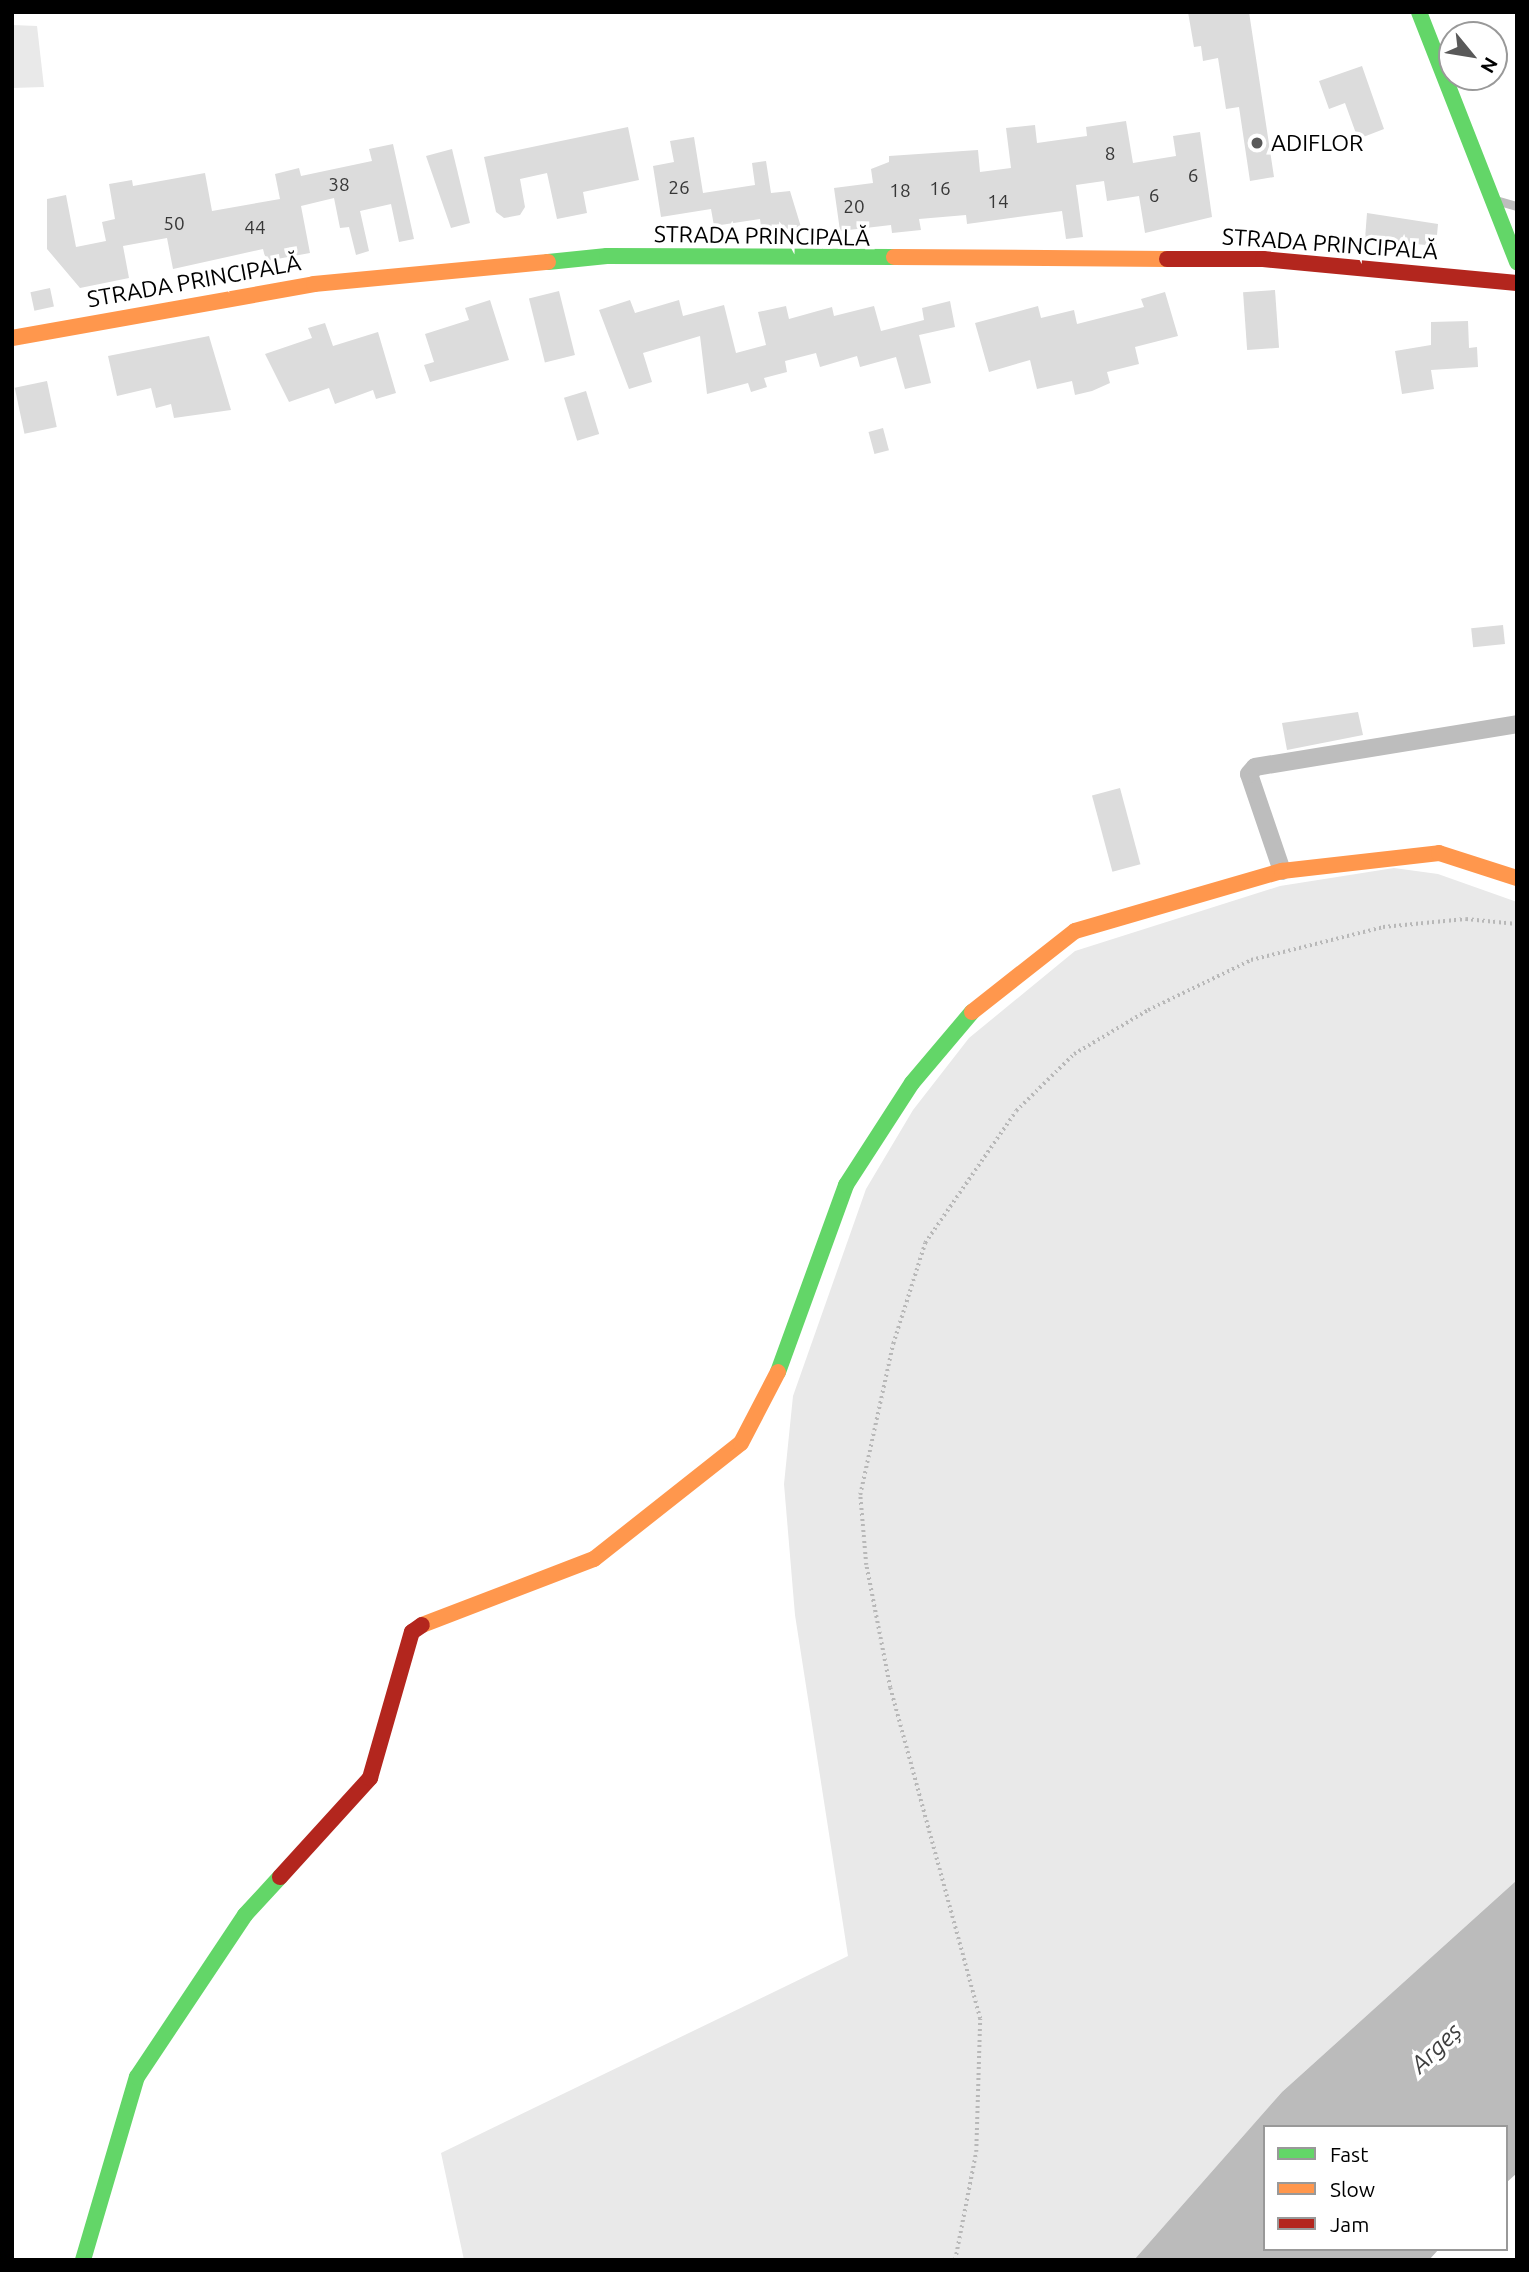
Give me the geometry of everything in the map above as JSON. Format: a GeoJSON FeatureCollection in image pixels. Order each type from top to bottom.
{"type":"FeatureCollection","features":[{"type":"Feature","properties":{"kind":"street"},"geometry":{"type":"LineString","coordinates":[[1419,12],[1517,262]]}},
{"type":"Feature","properties":{"kind":"street","name":"STRADA PRINCIPALĂ"},"geometry":{"type":"LineString","coordinates":[[12,338],[314,284],[607,256],[1263,260],[1517,283]]}},
{"type":"Feature","properties":{"kind":"street"},"geometry":{"type":"LineString","coordinates":[[1282,871],[1249,774],[1255,766],[1517,724]]}},
{"type":"Feature","properties":{"kind":"street"},"geometry":{"type":"LineString","coordinates":[[83,2260],[124,2111],[143,2065],[245,1915],[370,1778],[412,1632],[430,1619],[550,1580],[594,1559],[741,1443],[765,1406],[846,1185],[912,1083],[976,1006],[1075,931],[1282,871],[1439,853],[1517,878]]}},
{"type":"Feature","properties":{"kind":"lane"},"geometry":{"type":"LineString","coordinates":[[1494,200],[1517,206]]}},
{"type":"Feature","properties":{"kind":"path"},"geometry":{"type":"LineString","coordinates":[[955,2260],[976,2152],[980,2019],[890,1688],[866,1565],[860,1495],[893,1344],[925,1243],[1016,1111],[1074,1054],[1148,1010],[1251,960],[1383,927],[1466,919],[1517,924]]}},
{"type":"Feature","properties":{"kind":"shaded area"},"geometry":{"type":"Polygon","coordinates":[[[12,25],[37,26],[44,87],[12,88],[12,25]]]}},
{"type":"Feature","properties":{"kind":"shaded area"},"geometry":{"type":"Polygon","coordinates":[[[1394,868],[1438,874],[1517,902],[1517,1880],[1282,2092],[1134,2260],[464,2260],[441,2153],[848,1956],[795,1615],[784,1484],[793,1396],[866,1189],[913,1110],[969,1038],[1075,951],[1280,886],[1394,868]]]}},
{"type":"Feature","properties":{"kind":"water","name":"Argeș"},"geometry":{"type":"Polygon","coordinates":[[[1517,1880],[1517,2173],[1508,2181],[1508,2125],[1263,2125],[1263,2251],[1437,2251],[1429,2260],[1134,2260],[1282,2092],[1517,1880]]]}},
{"type":"Feature","properties":{"kind":"building"},"geometry":{"type":"Polygon","coordinates":[[[1188,12],[1249,12],[1274,177],[1250,181],[1239,107],[1226,109],[1218,58],[1203,61],[1201,46],[1194,47],[1188,12]]]}},
{"type":"Feature","properties":{"kind":"building"},"geometry":{"type":"Polygon","coordinates":[[[1362,66],[1384,129],[1358,139],[1345,103],[1329,109],[1319,81],[1362,66]]]}},
{"type":"Feature","properties":{"kind":"building"},"geometry":{"type":"Polygon","coordinates":[[[1126,121],[1133,163],[1176,156],[1173,136],[1200,132],[1212,217],[1145,233],[1139,196],[1107,201],[1104,181],[1076,185],[1083,237],[1066,239],[1062,211],[967,224],[966,215],[919,219],[921,230],[892,233],[891,225],[840,231],[834,188],[873,183],[871,169],[889,162],[889,156],[978,150],[980,172],[1011,168],[1006,128],[1035,125],[1037,143],[1087,136],[1086,127],[1126,121]]]}},
{"type":"Feature","properties":{"kind":"building"},"geometry":{"type":"Polygon","coordinates":[[[628,127],[639,180],[583,192],[587,213],[557,219],[547,173],[520,179],[525,207],[520,215],[504,218],[496,212],[484,157],[628,127]]]}},
{"type":"Feature","properties":{"kind":"building"},"geometry":{"type":"Polygon","coordinates":[[[694,137],[703,193],[755,185],[752,163],[766,161],[771,193],[790,191],[801,227],[762,234],[760,219],[714,226],[711,209],[661,217],[653,166],[674,162],[670,141],[694,137]]]}},
{"type":"Feature","properties":{"kind":"building"},"geometry":{"type":"Polygon","coordinates":[[[393,144],[414,239],[399,242],[391,204],[360,211],[369,251],[356,255],[349,227],[340,228],[334,198],[301,206],[310,253],[266,261],[263,249],[173,269],[167,238],[123,246],[129,278],[80,288],[47,249],[47,199],[66,195],[76,247],[106,241],[102,222],[115,219],[109,184],[132,180],[133,186],[205,173],[212,211],[280,199],[275,174],[299,168],[301,176],[372,161],[369,149],[393,144]]]}},
{"type":"Feature","properties":{"kind":"building"},"geometry":{"type":"Polygon","coordinates":[[[452,149],[470,223],[451,228],[426,156],[452,149]]]}},
{"type":"Feature","properties":{"kind":"building"},"geometry":{"type":"Polygon","coordinates":[[[1367,213],[1438,224],[1436,246],[1365,239],[1367,213]]]}},
{"type":"Feature","properties":{"kind":"building"},"geometry":{"type":"Polygon","coordinates":[[[50,288],[54,307],[34,311],[30,292],[50,288]]]}},
{"type":"Feature","properties":{"kind":"building"},"geometry":{"type":"Polygon","coordinates":[[[1275,290],[1279,348],[1247,350],[1243,292],[1275,290]]]}},
{"type":"Feature","properties":{"kind":"building"},"geometry":{"type":"Polygon","coordinates":[[[559,291],[575,355],[545,363],[529,298],[559,291]]]}},
{"type":"Feature","properties":{"kind":"building"},"geometry":{"type":"Polygon","coordinates":[[[1165,292],[1178,336],[1135,347],[1139,364],[1107,372],[1110,383],[1075,395],[1072,381],[1037,389],[1030,360],[989,372],[975,323],[1038,306],[1041,318],[1074,310],[1077,324],[1144,307],[1141,299],[1165,292]]]}},
{"type":"Feature","properties":{"kind":"building"},"geometry":{"type":"Polygon","coordinates":[[[490,300],[509,360],[430,382],[424,365],[434,362],[425,334],[469,320],[465,308],[490,300]]]}},
{"type":"Feature","properties":{"kind":"building"},"geometry":{"type":"Polygon","coordinates":[[[630,300],[635,313],[679,300],[683,316],[724,305],[736,353],[766,345],[758,312],[786,306],[789,319],[832,307],[834,316],[874,306],[881,331],[924,320],[922,308],[950,301],[955,327],[919,335],[931,383],[905,389],[896,357],[860,367],[857,356],[820,367],[816,353],[785,361],[787,372],[764,378],[767,387],[751,392],[748,383],[707,394],[700,336],[643,353],[652,382],[629,389],[599,310],[630,300]]]}},
{"type":"Feature","properties":{"kind":"building"},"geometry":{"type":"Polygon","coordinates":[[[1468,321],[1469,348],[1477,347],[1478,367],[1431,370],[1434,389],[1402,394],[1395,351],[1431,345],[1431,322],[1468,321]]]}},
{"type":"Feature","properties":{"kind":"building"},"geometry":{"type":"Polygon","coordinates":[[[325,323],[333,346],[378,332],[396,393],[376,399],[373,390],[335,404],[329,388],[289,402],[265,354],[312,338],[308,328],[325,323]]]}},
{"type":"Feature","properties":{"kind":"building"},"geometry":{"type":"Polygon","coordinates":[[[209,336],[231,410],[174,418],[171,404],[156,408],[151,388],[117,396],[108,356],[209,336]]]}},
{"type":"Feature","properties":{"kind":"building"},"geometry":{"type":"Polygon","coordinates":[[[47,381],[57,427],[24,434],[15,388],[47,381]]]}},
{"type":"Feature","properties":{"kind":"building"},"geometry":{"type":"Polygon","coordinates":[[[586,391],[599,434],[577,441],[564,398],[586,391]]]}},
{"type":"Feature","properties":{"kind":"building"},"geometry":{"type":"Polygon","coordinates":[[[883,428],[889,450],[874,454],[869,432],[883,428]]]}},
{"type":"Feature","properties":{"kind":"building"},"geometry":{"type":"Polygon","coordinates":[[[1503,625],[1505,644],[1473,647],[1471,628],[1503,625]]]}},
{"type":"Feature","properties":{"kind":"building"},"geometry":{"type":"Polygon","coordinates":[[[1358,712],[1363,735],[1287,750],[1282,723],[1358,712]]]}},
{"type":"Feature","properties":{"kind":"building"},"geometry":{"type":"Polygon","coordinates":[[[1120,788],[1140,864],[1112,872],[1092,796],[1120,788]]]}},
{"type":"Feature","properties":{"kind":"traffic: fast"},"geometry":{"type":"LineString","coordinates":[[1419,12],[1517,262]]}},
{"type":"Feature","properties":{"kind":"traffic: fast"},"geometry":{"type":"LineString","coordinates":[[548,262],[607,256],[894,257]]}},
{"type":"Feature","properties":{"kind":"traffic: fast"},"geometry":{"type":"LineString","coordinates":[[778,1372],[846,1185],[912,1083],[972,1012]]}},
{"type":"Feature","properties":{"kind":"traffic: fast"},"geometry":{"type":"LineString","coordinates":[[83,2260],[137,2077],[245,1915],[280,1877]]}},
{"type":"Feature","properties":{"kind":"traffic: slow"},"geometry":{"type":"LineString","coordinates":[[894,257],[1167,259]]}},
{"type":"Feature","properties":{"kind":"traffic: slow"},"geometry":{"type":"LineString","coordinates":[[12,338],[314,284],[548,262]]}},
{"type":"Feature","properties":{"kind":"traffic: slow"},"geometry":{"type":"LineString","coordinates":[[972,1012],[1075,931],[1282,871],[1439,853],[1517,878]]}},
{"type":"Feature","properties":{"kind":"traffic: slow"},"geometry":{"type":"LineString","coordinates":[[422,1625],[594,1559],[741,1443],[778,1372]]}},
{"type":"Feature","properties":{"kind":"traffic: jam"},"geometry":{"type":"LineString","coordinates":[[1167,259],[1263,259],[1517,283]]}},
{"type":"Feature","properties":{"kind":"traffic: jam"},"geometry":{"type":"LineString","coordinates":[[280,1877],[370,1778],[412,1632],[422,1625]]}},
{"type":"Feature","properties":{"kind":"place","name":"ADIFLOR"},"geometry":{"type":"Point","coordinates":[1257,143]}}]}
